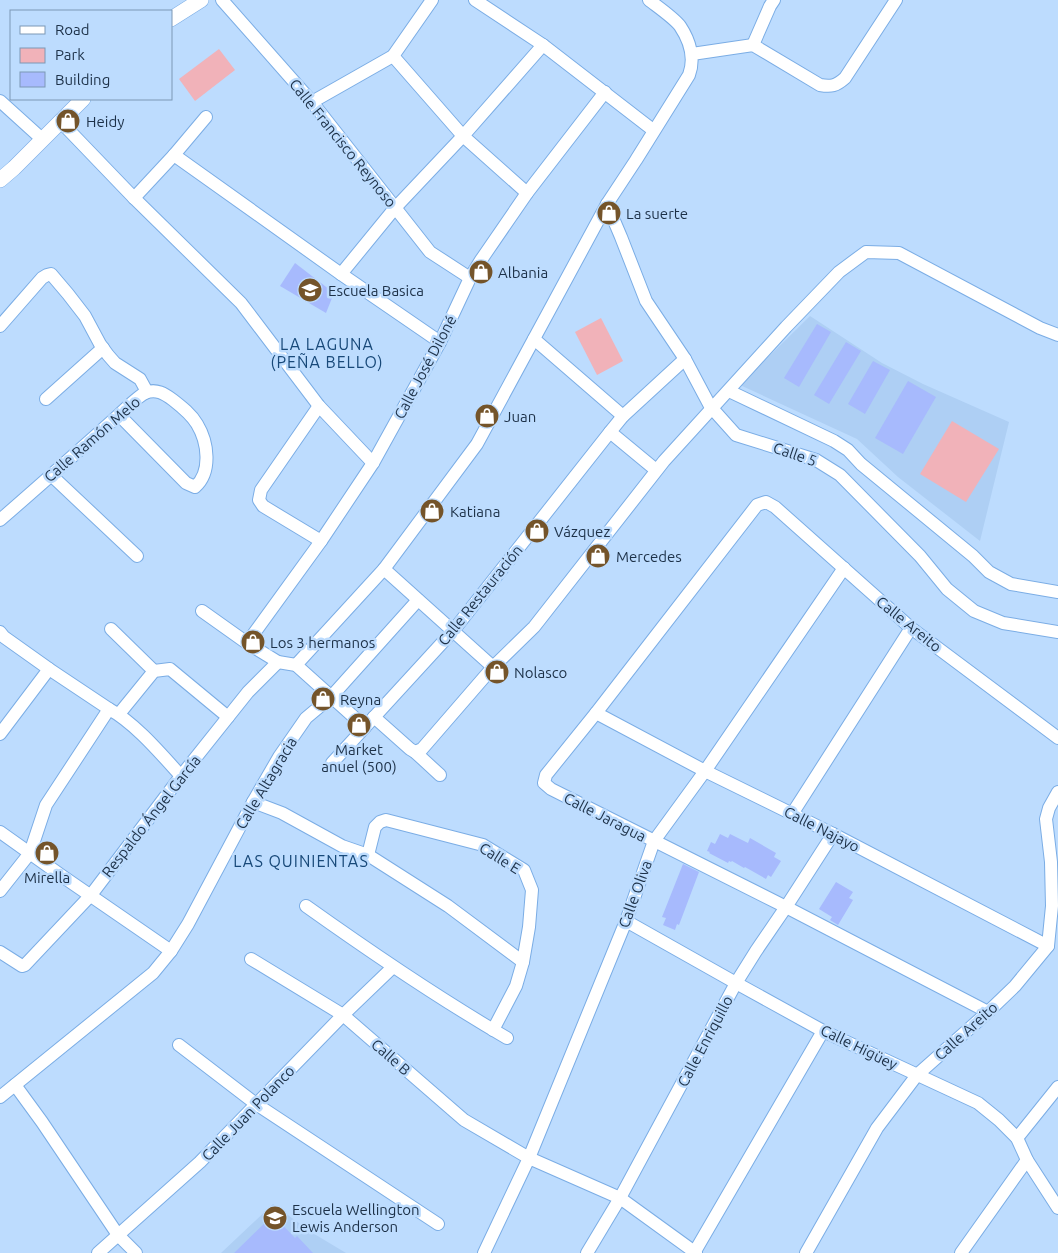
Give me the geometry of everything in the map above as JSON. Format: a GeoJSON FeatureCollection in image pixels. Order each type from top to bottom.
{"type":"FeatureCollection","features":[{"type":"Feature","properties":{"kind":"street"},"geometry":{"type":"LineString","coordinates":[[172,18],[201,0]]}},
{"type":"Feature","properties":{"kind":"street","name":"Calle Francisco Reynoso"},"geometry":{"type":"LineString","coordinates":[[222,0],[312,102],[430,252],[470,278]]}},
{"type":"Feature","properties":{"kind":"street"},"geometry":{"type":"LineString","coordinates":[[312,102],[393,56],[432,0]]}},
{"type":"Feature","properties":{"kind":"street"},"geometry":{"type":"LineString","coordinates":[[475,0],[543,45],[654,130]]}},
{"type":"Feature","properties":{"kind":"street"},"geometry":{"type":"LineString","coordinates":[[296,666],[384,569],[477,444],[607,204],[689,75],[692,66],[692,54],[679,25],[649,0]]}},
{"type":"Feature","properties":{"kind":"street"},"geometry":{"type":"LineString","coordinates":[[753,46],[774,0]]}},
{"type":"Feature","properties":{"kind":"street"},"geometry":{"type":"LineString","coordinates":[[692,54],[753,46],[820,85],[830,87],[838,84],[845,78],[896,0]]}},
{"type":"Feature","properties":{"kind":"street"},"geometry":{"type":"LineString","coordinates":[[341,274],[395,208],[463,136],[543,45]]}},
{"type":"Feature","properties":{"kind":"street"},"geometry":{"type":"LineString","coordinates":[[393,56],[463,136],[527,193]]}},
{"type":"Feature","properties":{"kind":"street","name":"Calle José Diloné"},"geometry":{"type":"LineString","coordinates":[[246,643],[321,540],[373,463],[440,342],[470,278],[481,260],[527,193],[605,92]]}},
{"type":"Feature","properties":{"kind":"street"},"geometry":{"type":"LineString","coordinates":[[0,180],[82,100]]}},
{"type":"Feature","properties":{"kind":"street"},"geometry":{"type":"LineString","coordinates":[[0,101],[42,139]]}},
{"type":"Feature","properties":{"kind":"street"},"geometry":{"type":"LineString","coordinates":[[134,198],[206,117]]}},
{"type":"Feature","properties":{"kind":"street"},"geometry":{"type":"LineString","coordinates":[[60,121],[134,198],[241,303],[319,406],[373,463]]}},
{"type":"Feature","properties":{"kind":"street"},"geometry":{"type":"LineString","coordinates":[[174,155],[440,342]]}},
{"type":"Feature","properties":{"kind":"street","name":"Calle 5"},"geometry":{"type":"LineString","coordinates":[[607,204],[646,301],[684,359],[713,409],[736,436],[816,460],[840,475],[920,556],[947,589],[974,610],[1003,623],[1058,632]]}},
{"type":"Feature","properties":{"kind":"street"},"geometry":{"type":"LineString","coordinates":[[415,752],[422,749],[493,667],[534,627],[656,470],[839,272],[866,252],[899,252],[1040,328],[1058,335]]}},
{"type":"Feature","properties":{"kind":"street"},"geometry":{"type":"LineString","coordinates":[[0,326],[42,278],[50,274],[57,280],[85,316],[103,348],[115,363],[140,379],[146,390],[145,393]]}},
{"type":"Feature","properties":{"kind":"street"},"geometry":{"type":"LineString","coordinates":[[534,338],[623,416]]}},
{"type":"Feature","properties":{"kind":"street"},"geometry":{"type":"LineString","coordinates":[[46,399],[103,348]]}},
{"type":"Feature","properties":{"kind":"street","name":"Calle Restauración"},"geometry":{"type":"LineString","coordinates":[[332,763],[453,631],[623,416],[684,359]]}},
{"type":"Feature","properties":{"kind":"street","name":"Calle Ramón Melo"},"geometry":{"type":"LineString","coordinates":[[0,520],[119,415],[145,393],[156,391],[165,394],[188,412],[197,423],[204,437],[206,462],[200,483],[195,487],[186,483],[119,415]]}},
{"type":"Feature","properties":{"kind":"street"},"geometry":{"type":"LineString","coordinates":[[729,391],[834,441],[848,450],[861,464],[973,556],[989,572],[1011,584],[1058,592]]}},
{"type":"Feature","properties":{"kind":"street"},"geometry":{"type":"LineString","coordinates":[[319,406],[261,490],[260,500],[263,506],[321,540]]}},
{"type":"Feature","properties":{"kind":"street"},"geometry":{"type":"LineString","coordinates":[[610,432],[656,470]]}},
{"type":"Feature","properties":{"kind":"street"},"geometry":{"type":"LineString","coordinates":[[51,475],[137,556]]}},
{"type":"Feature","properties":{"kind":"street","name":"Calle Areito"},"geometry":{"type":"LineString","coordinates":[[766,502],[775,507],[911,628],[1058,738]]}},
{"type":"Feature","properties":{"kind":"street","name":"Calle Jaragua"},"geometry":{"type":"LineString","coordinates":[[766,502],[757,505],[546,775],[544,783],[551,790],[786,907],[988,1012]]}},
{"type":"Feature","properties":{"kind":"street","name":"Calle Oliva"},"geometry":{"type":"LineString","coordinates":[[484,1253],[529,1158],[626,921],[654,841],[705,771],[844,568]]}},
{"type":"Feature","properties":{"kind":"street"},"geometry":{"type":"LineString","coordinates":[[384,569],[493,667]]}},
{"type":"Feature","properties":{"kind":"street","name":"Calle Altagracia"},"geometry":{"type":"LineString","coordinates":[[0,1097],[153,973],[171,951],[188,924],[253,802],[279,757],[306,718],[331,697],[418,600]]}},
{"type":"Feature","properties":{"kind":"street"},"geometry":{"type":"LineString","coordinates":[[202,611],[246,643],[278,662],[296,666],[331,697],[415,752],[440,774]]}},
{"type":"Feature","properties":{"kind":"street"},"geometry":{"type":"LineString","coordinates":[[792,814],[911,628]]}},
{"type":"Feature","properties":{"kind":"street"},"geometry":{"type":"LineString","coordinates":[[111,629],[154,671]]}},
{"type":"Feature","properties":{"kind":"street"},"geometry":{"type":"LineString","coordinates":[[0,632],[4,637],[49,669],[114,712],[152,744],[181,776]]}},
{"type":"Feature","properties":{"kind":"street","name":"Respaldo Ángel García"},"geometry":{"type":"LineString","coordinates":[[0,952],[22,966],[25,965],[90,895],[248,692],[278,662]]}},
{"type":"Feature","properties":{"kind":"street"},"geometry":{"type":"LineString","coordinates":[[0,734],[49,669]]}},
{"type":"Feature","properties":{"kind":"street"},"geometry":{"type":"LineString","coordinates":[[0,891],[30,853],[46,805],[114,712],[154,671],[170,669],[228,717]]}},
{"type":"Feature","properties":{"kind":"street","name":"Calle Najayo"},"geometry":{"type":"LineString","coordinates":[[596,713],[705,771],[833,834],[1048,946]]}},
{"type":"Feature","properties":{"kind":"street"},"geometry":{"type":"LineString","coordinates":[[1048,946],[1052,906],[1051,862],[1046,819],[1049,808],[1058,792]]}},
{"type":"Feature","properties":{"kind":"street"},"geometry":{"type":"LineString","coordinates":[[253,802],[282,812],[342,846],[368,855],[448,906],[523,962]]}},
{"type":"Feature","properties":{"kind":"street","name":"Calle E"},"geometry":{"type":"LineString","coordinates":[[368,855],[375,827],[380,822],[386,820],[484,845],[524,870],[532,890],[529,927],[523,962],[516,986],[493,1030]]}},
{"type":"Feature","properties":{"kind":"street"},"geometry":{"type":"LineString","coordinates":[[0,832],[171,951]]}},
{"type":"Feature","properties":{"kind":"street","name":"Calle Enriquillo"},"geometry":{"type":"LineString","coordinates":[[587,1253],[620,1198],[736,984],[833,834]]}},
{"type":"Feature","properties":{"kind":"street"},"geometry":{"type":"LineString","coordinates":[[306,906],[437,996],[507,1038]]}},
{"type":"Feature","properties":{"kind":"street","name":"Calle Higüey"},"geometry":{"type":"LineString","coordinates":[[626,921],[736,984],[823,1030],[978,1103],[1017,1138],[1027,1160],[1058,1208]]}},
{"type":"Feature","properties":{"kind":"street","name":"Calle Areito"},"geometry":{"type":"LineString","coordinates":[[806,1253],[877,1128],[917,1075],[1015,986],[1048,946]]}},
{"type":"Feature","properties":{"kind":"street","name":"Calle B"},"geometry":{"type":"LineString","coordinates":[[251,959],[343,1015],[464,1120],[529,1158],[620,1198],[694,1253]]}},
{"type":"Feature","properties":{"kind":"street","name":"Calle Juan Polanco"},"geometry":{"type":"LineString","coordinates":[[98,1253],[200,1162],[343,1015],[393,967]]}},
{"type":"Feature","properties":{"kind":"street"},"geometry":{"type":"LineString","coordinates":[[694,1253],[823,1030]]}},
{"type":"Feature","properties":{"kind":"street"},"geometry":{"type":"LineString","coordinates":[[179,1045],[256,1104],[438,1224]]}},
{"type":"Feature","properties":{"kind":"street"},"geometry":{"type":"LineString","coordinates":[[15,1085],[118,1235],[136,1253]]}},
{"type":"Feature","properties":{"kind":"street"},"geometry":{"type":"LineString","coordinates":[[1017,1138],[1058,1087]]}},
{"type":"Feature","properties":{"kind":"street"},"geometry":{"type":"LineString","coordinates":[[961,1253],[1027,1160]]}},
{"type":"Feature","properties":{"kind":"shaded area"},"geometry":{"type":"Polygon","coordinates":[[[810,316],[882,363],[923,384],[1009,422],[980,541],[898,477],[857,439],[740,385],[810,316]]]}},
{"type":"Feature","properties":{"kind":"shaded area","name":"Escuela Wellington Lewis Anderson"},"geometry":{"type":"Polygon","coordinates":[[[273,1204],[311,1232],[346,1253],[221,1253],[273,1204]]]}},
{"type":"Feature","properties":{"kind":"green space"},"geometry":{"type":"Polygon","coordinates":[[[219,49],[235,70],[195,101],[179,79],[219,49]]]}},
{"type":"Feature","properties":{"kind":"green space"},"geometry":{"type":"Polygon","coordinates":[[[601,318],[623,361],[597,375],[575,332],[601,318]]]}},
{"type":"Feature","properties":{"kind":"green space"},"geometry":{"type":"Polygon","coordinates":[[[952,421],[999,449],[966,502],[920,474],[952,421]]]}},
{"type":"Feature","properties":{"kind":"building"},"geometry":{"type":"Polygon","coordinates":[[[295,263],[334,293],[326,313],[280,286],[295,263]]]}},
{"type":"Feature","properties":{"kind":"building"},"geometry":{"type":"Polygon","coordinates":[[[817,324],[831,332],[799,387],[784,378],[817,324]]]}},
{"type":"Feature","properties":{"kind":"building"},"geometry":{"type":"Polygon","coordinates":[[[846,342],[861,351],[829,404],[814,395],[846,342]]]}},
{"type":"Feature","properties":{"kind":"building"},"geometry":{"type":"Polygon","coordinates":[[[873,361],[890,370],[865,414],[848,404],[873,361]]]}},
{"type":"Feature","properties":{"kind":"building"},"geometry":{"type":"Polygon","coordinates":[[[908,381],[936,397],[903,454],[875,438],[908,381]]]}},
{"type":"Feature","properties":{"kind":"building"},"geometry":{"type":"Polygon","coordinates":[[[720,834],[728,838],[730,834],[748,843],[750,838],[776,853],[774,857],[781,861],[771,877],[768,875],[766,879],[732,861],[728,863],[709,853],[707,851],[711,842],[715,844],[720,834]]]}},
{"type":"Feature","properties":{"kind":"building"},"geometry":{"type":"Polygon","coordinates":[[[683,864],[699,872],[679,925],[677,924],[675,930],[663,925],[666,918],[662,917],[683,864]]]}},
{"type":"Feature","properties":{"kind":"building"},"geometry":{"type":"Polygon","coordinates":[[[836,882],[853,892],[849,898],[853,900],[838,925],[830,920],[832,917],[819,909],[836,882]]]}},
{"type":"Feature","properties":{"kind":"building"},"geometry":{"type":"Polygon","coordinates":[[[273,1215],[295,1238],[297,1236],[313,1253],[234,1253],[273,1215]]]}},
{"type":"Feature","properties":{"kind":"place","name":"Heidy"},"geometry":{"type":"Point","coordinates":[68,121]}},
{"type":"Feature","properties":{"kind":"place","name":"La suerte"},"geometry":{"type":"Point","coordinates":[609,213]}},
{"type":"Feature","properties":{"kind":"place","name":"Albania"},"geometry":{"type":"Point","coordinates":[481,272]}},
{"type":"Feature","properties":{"kind":"place","name":"Escuela Basica"},"geometry":{"type":"Point","coordinates":[310,290]}},
{"type":"Feature","properties":{"kind":"place","name":"Juan"},"geometry":{"type":"Point","coordinates":[487,416]}},
{"type":"Feature","properties":{"kind":"place","name":"Katiana"},"geometry":{"type":"Point","coordinates":[432,511]}},
{"type":"Feature","properties":{"kind":"place","name":"Vázquez"},"geometry":{"type":"Point","coordinates":[537,531]}},
{"type":"Feature","properties":{"kind":"place","name":"Mercedes"},"geometry":{"type":"Point","coordinates":[598,556]}},
{"type":"Feature","properties":{"kind":"place","name":"Los 3 hermanos"},"geometry":{"type":"Point","coordinates":[253,642]}},
{"type":"Feature","properties":{"kind":"place","name":"Nolasco"},"geometry":{"type":"Point","coordinates":[497,672]}},
{"type":"Feature","properties":{"kind":"place","name":"Reyna"},"geometry":{"type":"Point","coordinates":[323,699]}},
{"type":"Feature","properties":{"kind":"place","name":"Market anuel (500)"},"geometry":{"type":"Point","coordinates":[359,725]}},
{"type":"Feature","properties":{"kind":"place","name":"Mirella"},"geometry":{"type":"Point","coordinates":[47,853]}},
{"type":"Feature","properties":{"kind":"place","name":"Escuela Wellington Lewis Anderson"},"geometry":{"type":"Point","coordinates":[275,1218]}},
{"type":"Feature","properties":{"kind":"district","name":"LA LAGUNA (PEÑA BELLO)"},"geometry":{"type":"Point","coordinates":[327,353]}},
{"type":"Feature","properties":{"kind":"district","name":"LAS QUINIENTAS"},"geometry":{"type":"Point","coordinates":[301,861]}}]}
